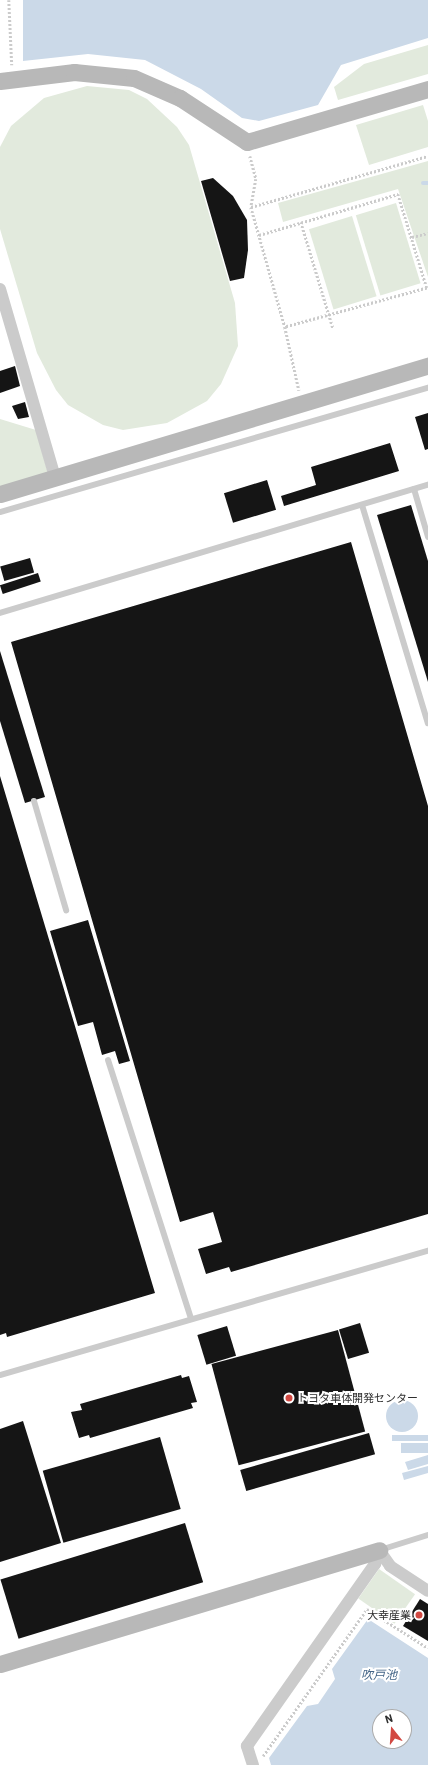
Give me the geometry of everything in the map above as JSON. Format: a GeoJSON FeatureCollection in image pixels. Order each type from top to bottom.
{"type":"FeatureCollection","features":[{"type":"Feature","properties":{"kind":"street"},"geometry":{"type":"LineString","coordinates":[[6,81],[74,72],[134,78],[180,98],[247,142],[428,89]]}},
{"type":"Feature","properties":{"kind":"street"},"geometry":{"type":"LineString","coordinates":[[0,289],[55,477]]}},
{"type":"Feature","properties":{"kind":"street"},"geometry":{"type":"LineString","coordinates":[[0,494],[302,406],[428,366]]}},
{"type":"Feature","properties":{"kind":"street"},"geometry":{"type":"LineString","coordinates":[[379,1550],[390,1566],[428,1591]]}},
{"type":"Feature","properties":{"kind":"street"},"geometry":{"type":"LineString","coordinates":[[0,1664],[379,1550]]}},
{"type":"Feature","properties":{"kind":"street"},"geometry":{"type":"LineString","coordinates":[[253,1765],[247,1746],[376,1564],[379,1550]]}},
{"type":"Feature","properties":{"kind":"lane"},"geometry":{"type":"LineString","coordinates":[[0,512],[428,388]]}},
{"type":"Feature","properties":{"kind":"lane"},"geometry":{"type":"LineString","coordinates":[[0,613],[362,506],[428,485]]}},
{"type":"Feature","properties":{"kind":"lane"},"geometry":{"type":"LineString","coordinates":[[414,489],[428,538]]}},
{"type":"Feature","properties":{"kind":"lane"},"geometry":{"type":"LineString","coordinates":[[362,506],[428,723]]}},
{"type":"Feature","properties":{"kind":"lane"},"geometry":{"type":"LineString","coordinates":[[34,801],[66,910]]}},
{"type":"Feature","properties":{"kind":"lane"},"geometry":{"type":"LineString","coordinates":[[108,1060],[191,1319]]}},
{"type":"Feature","properties":{"kind":"lane"},"geometry":{"type":"LineString","coordinates":[[0,1375],[428,1251]]}},
{"type":"Feature","properties":{"kind":"lane"},"geometry":{"type":"LineString","coordinates":[[379,1550],[428,1535]]}},
{"type":"Feature","properties":{"kind":"path"},"geometry":{"type":"LineString","coordinates":[[6,81],[9,0]]}},
{"type":"Feature","properties":{"kind":"path"},"geometry":{"type":"LineString","coordinates":[[247,142],[256,179],[251,207],[285,327],[302,406]]}},
{"type":"Feature","properties":{"kind":"path"},"geometry":{"type":"LineString","coordinates":[[251,207],[428,156]]}},
{"type":"Feature","properties":{"kind":"path"},"geometry":{"type":"LineString","coordinates":[[259,236],[301,222],[398,194],[427,288],[285,327]]}},
{"type":"Feature","properties":{"kind":"path"},"geometry":{"type":"LineString","coordinates":[[301,222],[333,328]]}},
{"type":"Feature","properties":{"kind":"path"},"geometry":{"type":"LineString","coordinates":[[412,238],[428,233]]}},
{"type":"Feature","properties":{"kind":"path"},"geometry":{"type":"LineString","coordinates":[[262,1757],[366,1609],[428,1648]]}},
{"type":"Feature","properties":{"kind":"shaded area"},"geometry":{"type":"Polygon","coordinates":[[[428,45],[428,74],[338,100],[334,87],[364,64],[428,45]]]}},
{"type":"Feature","properties":{"kind":"shaded area"},"geometry":{"type":"Polygon","coordinates":[[[87,86],[129,90],[147,99],[177,127],[189,145],[235,303],[238,346],[221,384],[207,401],[167,423],[123,430],[103,425],[68,405],[56,390],[37,353],[0,229],[0,147],[11,126],[44,98],[87,86]]]}},
{"type":"Feature","properties":{"kind":"shaded area"},"geometry":{"type":"Polygon","coordinates":[[[423,105],[428,121],[428,147],[369,165],[356,125],[423,105]]]}},
{"type":"Feature","properties":{"kind":"shaded area"},"geometry":{"type":"Polygon","coordinates":[[[428,161],[428,277],[398,189],[283,222],[278,203],[428,161]]]}},
{"type":"Feature","properties":{"kind":"shaded area"},"geometry":{"type":"Polygon","coordinates":[[[396,203],[421,283],[380,296],[356,215],[396,203]]]}},
{"type":"Feature","properties":{"kind":"shaded area"},"geometry":{"type":"Polygon","coordinates":[[[352,216],[377,296],[334,309],[309,229],[352,216]]]}},
{"type":"Feature","properties":{"kind":"shaded area"},"geometry":{"type":"Polygon","coordinates":[[[0,419],[36,430],[48,473],[0,487],[0,419]]]}},
{"type":"Feature","properties":{"kind":"shaded area"},"geometry":{"type":"Polygon","coordinates":[[[379,1569],[415,1594],[394,1624],[358,1598],[379,1569]]]}},
{"type":"Feature","properties":{"kind":"water"},"geometry":{"type":"Polygon","coordinates":[[[23,0],[428,0],[428,38],[341,65],[318,105],[259,121],[242,118],[201,89],[145,60],[88,54],[23,61],[23,0]]]}},
{"type":"Feature","properties":{"kind":"water"},"geometry":{"type":"Polygon","coordinates":[[[399,1400],[405,1400],[414,1404],[418,1416],[414,1428],[405,1432],[399,1432],[390,1428],[386,1419],[386,1413],[390,1404],[399,1400]]]}},
{"type":"Feature","properties":{"kind":"water"},"geometry":{"type":"Polygon","coordinates":[[[392,1435],[428,1435],[428,1441],[392,1441],[392,1435]]]}},
{"type":"Feature","properties":{"kind":"water"},"geometry":{"type":"Polygon","coordinates":[[[401,1443],[428,1443],[428,1453],[401,1453],[401,1443]]]}},
{"type":"Feature","properties":{"kind":"water"},"geometry":{"type":"Polygon","coordinates":[[[428,1455],[428,1464],[408,1470],[405,1462],[428,1455]]]}},
{"type":"Feature","properties":{"kind":"water"},"geometry":{"type":"Polygon","coordinates":[[[428,1466],[428,1473],[404,1480],[402,1473],[428,1466]]]}},
{"type":"Feature","properties":{"kind":"water","name":"吹戸池"},"geometry":{"type":"Polygon","coordinates":[[[368,1619],[428,1658],[428,1765],[271,1765],[269,1758],[307,1706],[318,1704],[335,1679],[332,1669],[368,1619]]]}},
{"type":"Feature","properties":{"kind":"building"},"geometry":{"type":"Polygon","coordinates":[[[213,178],[233,196],[247,220],[248,250],[244,278],[230,281],[201,181],[213,178]]]}},
{"type":"Feature","properties":{"kind":"building"},"geometry":{"type":"Polygon","coordinates":[[[15,366],[20,386],[0,393],[0,371],[15,366]]]}},
{"type":"Feature","properties":{"kind":"building"},"geometry":{"type":"Polygon","coordinates":[[[25,402],[29,417],[18,419],[12,406],[25,402]]]}},
{"type":"Feature","properties":{"kind":"building"},"geometry":{"type":"Polygon","coordinates":[[[428,413],[428,449],[425,450],[415,417],[428,413]]]}},
{"type":"Feature","properties":{"kind":"building"},"geometry":{"type":"Polygon","coordinates":[[[390,443],[399,471],[284,506],[281,496],[316,485],[311,467],[390,443]]]}},
{"type":"Feature","properties":{"kind":"building"},"geometry":{"type":"Polygon","coordinates":[[[267,480],[276,510],[233,523],[224,493],[267,480]]]}},
{"type":"Feature","properties":{"kind":"building"},"geometry":{"type":"Polygon","coordinates":[[[411,505],[428,561],[428,682],[377,515],[411,505]]]}},
{"type":"Feature","properties":{"kind":"building"},"geometry":{"type":"Polygon","coordinates":[[[351,542],[428,806],[428,1214],[231,1272],[229,1267],[206,1274],[198,1249],[222,1242],[213,1212],[180,1222],[11,642],[351,542]]]}},
{"type":"Feature","properties":{"kind":"building"},"geometry":{"type":"Polygon","coordinates":[[[30,558],[34,572],[4,581],[0,567],[30,558]]]}},
{"type":"Feature","properties":{"kind":"building"},"geometry":{"type":"Polygon","coordinates":[[[38,573],[41,582],[3,594],[0,585],[38,573]]]}},
{"type":"Feature","properties":{"kind":"building"},"geometry":{"type":"Polygon","coordinates":[[[0,651],[45,797],[25,803],[0,721],[0,651]]]}},
{"type":"Feature","properties":{"kind":"building"},"geometry":{"type":"Polygon","coordinates":[[[0,776],[155,1293],[7,1337],[6,1333],[0,1335],[0,776]]]}},
{"type":"Feature","properties":{"kind":"building"},"geometry":{"type":"Polygon","coordinates":[[[88,920],[130,1061],[119,1064],[115,1051],[102,1055],[93,1022],[78,1026],[50,931],[88,920]]]}},
{"type":"Feature","properties":{"kind":"building"},"geometry":{"type":"Polygon","coordinates":[[[360,1323],[369,1353],[348,1359],[339,1329],[360,1323]]]}},
{"type":"Feature","properties":{"kind":"building"},"geometry":{"type":"Polygon","coordinates":[[[227,1326],[236,1356],[206,1365],[197,1335],[227,1326]]]}},
{"type":"Feature","properties":{"kind":"building","name":"トヨタ車体開発センター"},"geometry":{"type":"Polygon","coordinates":[[[338,1330],[365,1431],[239,1465],[211,1364],[338,1330]]]}},
{"type":"Feature","properties":{"kind":"building"},"geometry":{"type":"Polygon","coordinates":[[[181,1375],[182,1378],[189,1376],[197,1402],[191,1403],[193,1408],[90,1438],[89,1435],[79,1438],[71,1412],[82,1410],[80,1404],[181,1375]]]}},
{"type":"Feature","properties":{"kind":"building"},"geometry":{"type":"Polygon","coordinates":[[[23,1421],[61,1543],[0,1562],[0,1429],[23,1421]]]}},
{"type":"Feature","properties":{"kind":"building"},"geometry":{"type":"Polygon","coordinates":[[[369,1433],[375,1454],[246,1491],[240,1470],[369,1433]]]}},
{"type":"Feature","properties":{"kind":"building"},"geometry":{"type":"Polygon","coordinates":[[[160,1437],[181,1509],[63,1543],[43,1471],[160,1437]]]}},
{"type":"Feature","properties":{"kind":"building"},"geometry":{"type":"Polygon","coordinates":[[[185,1523],[203,1582],[19,1639],[0,1579],[185,1523]]]}},
{"type":"Feature","properties":{"kind":"building","name":"大幸産業"},"geometry":{"type":"Polygon","coordinates":[[[420,1599],[428,1604],[428,1641],[403,1626],[420,1599]]]}},
{"type":"Feature","properties":{"kind":"waterway"},"geometry":{"type":"LineString","coordinates":[[423,183],[428,183]]}},
{"type":"Feature","properties":{"kind":"place","name":"トヨタ車体開発センター"},"geometry":{"type":"Point","coordinates":[289,1398]}},
{"type":"Feature","properties":{"kind":"place","name":"大幸産業"},"geometry":{"type":"Point","coordinates":[419,1615]}}]}
